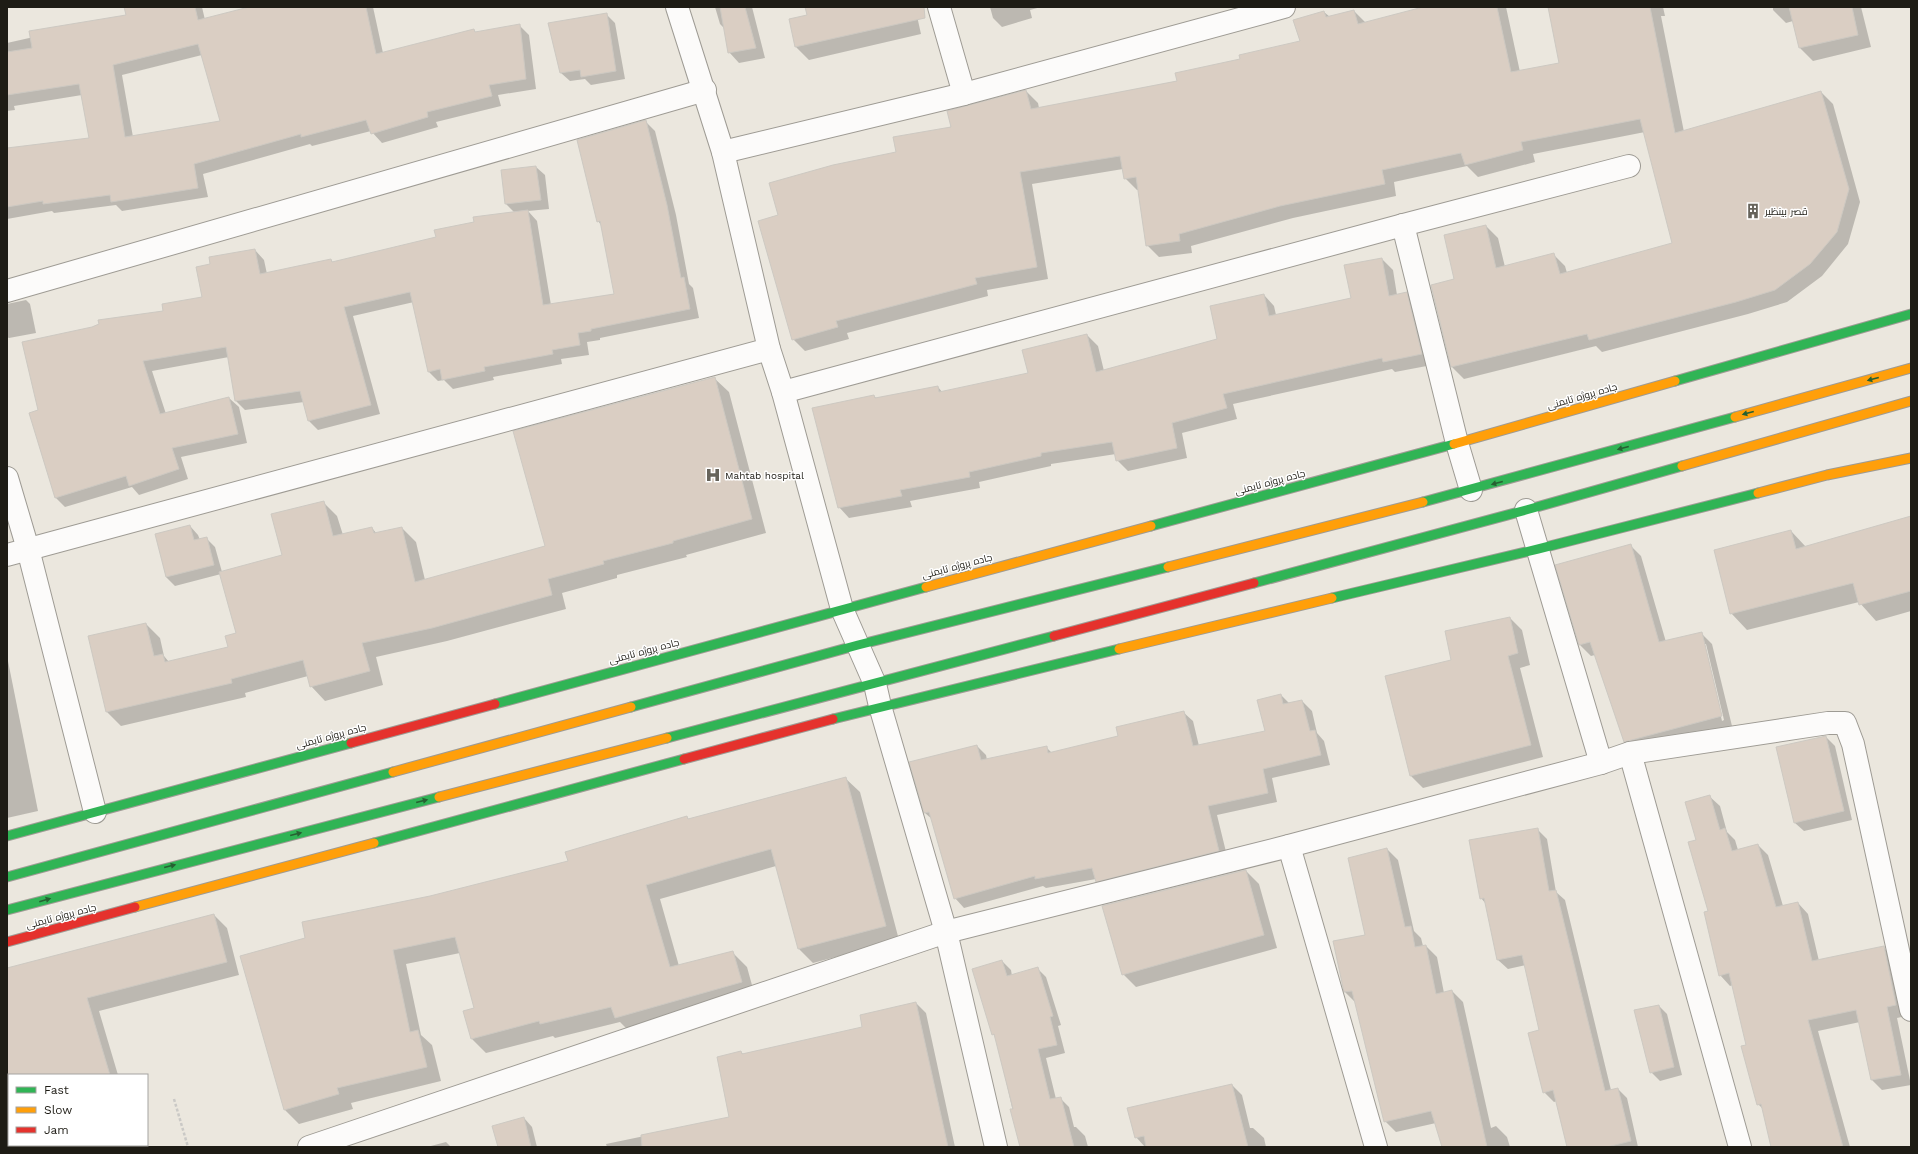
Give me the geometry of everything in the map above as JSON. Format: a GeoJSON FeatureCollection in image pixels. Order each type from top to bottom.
{"type":"FeatureCollection","features":[{"type":"Feature","properties":{"kind":"street"},"geometry":{"type":"LineString","coordinates":[[678,7],[723,152],[769,349],[783,392],[842,609],[875,684],[880,706],[946,932],[996,1147]]}},
{"type":"Feature","properties":{"kind":"street"},"geometry":{"type":"LineString","coordinates":[[939,7],[964,94]]}},
{"type":"Feature","properties":{"kind":"street"},"geometry":{"type":"LineString","coordinates":[[723,152],[964,94],[1278,8]]}},
{"type":"Feature","properties":{"kind":"street"},"geometry":{"type":"LineString","coordinates":[[7,291],[705,90]]}},
{"type":"Feature","properties":{"kind":"street"},"geometry":{"type":"LineString","coordinates":[[783,392],[1403,225],[1629,166]]}},
{"type":"Feature","properties":{"kind":"street"},"geometry":{"type":"LineString","coordinates":[[1403,225],[1457,443],[1471,490]]}},
{"type":"Feature","properties":{"kind":"street","name":"جاده پروژه تایمنی"},"geometry":{"type":"LineString","coordinates":[[7,836],[1457,443],[1911,314]]}},
{"type":"Feature","properties":{"kind":"street"},"geometry":{"type":"LineString","coordinates":[[7,555],[769,349]]}},
{"type":"Feature","properties":{"kind":"street"},"geometry":{"type":"LineString","coordinates":[[7,877],[858,645],[1471,490],[1911,368]]}},
{"type":"Feature","properties":{"kind":"street","name":"جاده پروژه تایمنی"},"geometry":{"type":"LineString","coordinates":[[7,910],[98,885],[875,684],[1526,510],[1911,401]]}},
{"type":"Feature","properties":{"kind":"street","name":"جاده پروژه تایمنی"},"geometry":{"type":"LineString","coordinates":[[7,942],[880,706],[1538,548],[1827,476],[1911,458]]}},
{"type":"Feature","properties":{"kind":"street"},"geometry":{"type":"LineString","coordinates":[[7,478],[28,549],[95,812]]}},
{"type":"Feature","properties":{"kind":"street"},"geometry":{"type":"LineString","coordinates":[[1526,510],[1601,763]]}},
{"type":"Feature","properties":{"kind":"street"},"geometry":{"type":"LineString","coordinates":[[309,1147],[946,932],[1289,846],[1601,763],[1630,753],[1828,723],[1846,723],[1853,744],[1911,1010]]}},
{"type":"Feature","properties":{"kind":"street"},"geometry":{"type":"LineString","coordinates":[[1630,753],[1740,1147]]}},
{"type":"Feature","properties":{"kind":"street"},"geometry":{"type":"LineString","coordinates":[[1289,846],[1376,1147]]}},
{"type":"Feature","properties":{"kind":"path"},"geometry":{"type":"LineString","coordinates":[[174,1099],[188,1147]]}},
{"type":"Feature","properties":{"kind":"building"},"geometry":{"type":"Polygon","coordinates":[[[124,7],[195,7],[198,20],[249,7],[366,7],[376,54],[474,29],[475,32],[520,24],[526,79],[489,85],[492,96],[427,112],[428,117],[371,134],[366,120],[301,137],[301,134],[194,164],[198,188],[111,202],[110,195],[43,204],[43,201],[7,207],[7,148],[89,138],[79,84],[7,95],[7,52],[32,48],[29,31],[126,15],[124,7]],[[198,44],[113,65],[125,137],[220,121],[198,44]]]}},
{"type":"Feature","properties":{"kind":"building"},"geometry":{"type":"Polygon","coordinates":[[[720,7],[745,7],[756,48],[728,53],[720,7]]]}},
{"type":"Feature","properties":{"kind":"building"},"geometry":{"type":"Polygon","coordinates":[[[805,7],[924,7],[925,18],[795,47],[789,19],[807,15],[805,7]]]}},
{"type":"Feature","properties":{"kind":"building"},"geometry":{"type":"Polygon","coordinates":[[[1423,7],[1497,7],[1511,72],[1559,63],[1548,7],[1650,7],[1675,133],[1821,91],[1849,189],[1837,232],[1810,264],[1775,290],[1736,302],[1589,340],[1587,334],[1451,367],[1431,285],[1454,279],[1444,235],[1486,225],[1496,268],[1554,253],[1560,274],[1672,243],[1640,119],[1521,142],[1523,150],[1465,165],[1461,153],[1382,170],[1385,184],[1280,206],[1179,234],[1180,241],[1146,246],[1136,177],[1124,179],[1120,156],[1020,172],[1037,267],[975,278],[977,284],[836,321],[838,327],[792,340],[758,221],[778,215],[769,183],[833,165],[896,152],[893,137],[951,127],[947,111],[1026,90],[1031,109],[1177,81],[1175,73],[1240,59],[1239,55],[1300,41],[1293,20],[1324,11],[1326,17],[1354,10],[1358,24],[1423,7]]]}},
{"type":"Feature","properties":{"kind":"building"},"geometry":{"type":"Polygon","coordinates":[[[1789,7],[1852,7],[1858,35],[1799,48],[1789,7]]]}},
{"type":"Feature","properties":{"kind":"building"},"geometry":{"type":"Polygon","coordinates":[[[607,13],[616,71],[581,77],[580,70],[560,73],[548,23],[607,13]]]}},
{"type":"Feature","properties":{"kind":"building"},"geometry":{"type":"Polygon","coordinates":[[[646,120],[667,205],[681,278],[684,277],[690,309],[591,329],[591,331],[578,333],[580,345],[552,350],[553,354],[484,367],[485,371],[442,380],[440,369],[428,372],[410,292],[344,307],[371,405],[308,421],[300,391],[235,401],[226,347],[143,361],[160,414],[229,397],[238,434],[172,448],[179,469],[129,486],[126,476],[55,498],[29,413],[38,410],[22,342],[92,327],[99,324],[98,320],[163,311],[162,304],[202,297],[196,267],[210,264],[209,257],[255,249],[260,274],[331,259],[332,262],[436,237],[434,230],[474,222],[473,217],[528,210],[543,305],[614,294],[600,221],[597,222],[577,140],[646,120]]]}},
{"type":"Feature","properties":{"kind":"building"},"geometry":{"type":"Polygon","coordinates":[[[536,166],[541,200],[505,204],[501,170],[536,166]]]}},
{"type":"Feature","properties":{"kind":"building"},"geometry":{"type":"Polygon","coordinates":[[[1382,258],[1389,296],[1407,292],[1422,354],[1383,362],[1382,358],[1223,394],[1227,408],[1172,423],[1177,448],[1116,461],[1112,442],[1041,453],[1041,456],[969,472],[970,477],[900,490],[902,496],[838,508],[812,408],[874,395],[875,398],[938,386],[939,392],[1028,373],[1022,350],[1087,334],[1096,372],[1217,339],[1210,306],[1264,294],[1269,316],[1351,298],[1344,265],[1382,258]]]}},
{"type":"Feature","properties":{"kind":"building"},"geometry":{"type":"Polygon","coordinates":[[[715,377],[752,519],[673,541],[673,543],[603,561],[604,564],[548,579],[552,595],[432,628],[362,643],[370,671],[310,687],[303,660],[231,679],[232,683],[106,712],[88,636],[146,623],[154,656],[163,654],[165,662],[228,647],[225,636],[236,633],[219,572],[282,555],[271,514],[324,501],[333,536],[372,527],[374,533],[402,527],[415,582],[545,546],[513,431],[715,377]]]}},
{"type":"Feature","properties":{"kind":"building"},"geometry":{"type":"Polygon","coordinates":[[[1911,516],[1911,591],[1859,605],[1853,583],[1730,614],[1714,550],[1791,530],[1796,549],[1911,516]]]}},
{"type":"Feature","properties":{"kind":"building"},"geometry":{"type":"Polygon","coordinates":[[[190,525],[194,540],[207,537],[214,565],[166,577],[155,534],[190,525]]]}},
{"type":"Feature","properties":{"kind":"building"},"geometry":{"type":"Polygon","coordinates":[[[1631,544],[1659,642],[1702,632],[1722,716],[1624,742],[1590,642],[1579,645],[1555,565],[1631,544]]]}},
{"type":"Feature","properties":{"kind":"building"},"geometry":{"type":"Polygon","coordinates":[[[1510,617],[1518,653],[1508,656],[1531,745],[1410,776],[1385,676],[1451,660],[1445,631],[1510,617]]]}},
{"type":"Feature","properties":{"kind":"building"},"geometry":{"type":"Polygon","coordinates":[[[1281,694],[1283,704],[1302,700],[1310,731],[1315,730],[1321,755],[1263,769],[1268,793],[1208,806],[1219,851],[1096,882],[1092,868],[1035,879],[1035,876],[954,899],[929,812],[924,813],[909,762],[977,745],[981,760],[1047,746],[1048,753],[1118,736],[1116,727],[1184,711],[1193,746],[1265,731],[1257,700],[1281,694]]]}},
{"type":"Feature","properties":{"kind":"building"},"geometry":{"type":"Polygon","coordinates":[[[1826,736],[1844,811],[1794,823],[1776,747],[1826,736]]]}},
{"type":"Feature","properties":{"kind":"building"},"geometry":{"type":"Polygon","coordinates":[[[846,777],[886,926],[798,949],[771,849],[646,885],[670,967],[733,951],[742,982],[615,1018],[611,1007],[540,1024],[539,1021],[471,1039],[463,1011],[474,1008],[455,937],[393,950],[410,1032],[418,1030],[427,1067],[337,1088],[339,1094],[284,1110],[240,956],[305,938],[302,922],[430,896],[568,861],[565,852],[687,816],[688,819],[846,777]]]}},
{"type":"Feature","properties":{"kind":"building"},"geometry":{"type":"Polygon","coordinates":[[[1710,795],[1720,830],[1725,828],[1732,851],[1758,844],[1776,907],[1798,902],[1812,961],[1884,946],[1896,1005],[1887,1007],[1901,1075],[1871,1080],[1856,1010],[1808,1020],[1843,1147],[1771,1147],[1761,1104],[1757,1105],[1741,1046],[1746,1045],[1729,973],[1719,976],[1704,912],[1708,911],[1688,842],[1696,840],[1685,802],[1710,795]]]}},
{"type":"Feature","properties":{"kind":"building"},"geometry":{"type":"Polygon","coordinates":[[[1538,828],[1549,891],[1556,890],[1605,1091],[1618,1088],[1631,1141],[1607,1147],[1567,1147],[1553,1090],[1543,1093],[1528,1033],[1539,1030],[1522,955],[1497,960],[1484,898],[1480,899],[1469,840],[1538,828]]]}},
{"type":"Feature","properties":{"kind":"building"},"geometry":{"type":"Polygon","coordinates":[[[1387,848],[1405,927],[1411,926],[1415,947],[1426,945],[1436,994],[1452,990],[1487,1147],[1442,1147],[1431,1111],[1384,1122],[1352,991],[1344,992],[1333,941],[1365,935],[1348,858],[1387,848]]]}},
{"type":"Feature","properties":{"kind":"building"},"geometry":{"type":"Polygon","coordinates":[[[1246,870],[1264,935],[1122,975],[1102,906],[1246,870]]]}},
{"type":"Feature","properties":{"kind":"building"},"geometry":{"type":"Polygon","coordinates":[[[214,914],[227,962],[87,998],[110,1074],[7,1075],[7,968],[214,914]]]}},
{"type":"Feature","properties":{"kind":"building"},"geometry":{"type":"Polygon","coordinates":[[[1002,960],[1007,976],[1038,967],[1053,1016],[1050,1017],[1057,1045],[1038,1049],[1050,1099],[1061,1097],[1074,1147],[1020,1147],[1010,1109],[1013,1109],[994,1034],[992,1035],[972,969],[1002,960]]]}},
{"type":"Feature","properties":{"kind":"building"},"geometry":{"type":"Polygon","coordinates":[[[916,1002],[948,1147],[642,1147],[641,1135],[729,1117],[717,1057],[741,1051],[742,1054],[862,1027],[860,1015],[916,1002]]]}},
{"type":"Feature","properties":{"kind":"building"},"geometry":{"type":"Polygon","coordinates":[[[1659,1005],[1674,1067],[1650,1073],[1634,1010],[1659,1005]]]}},
{"type":"Feature","properties":{"kind":"building"},"geometry":{"type":"Polygon","coordinates":[[[1232,1084],[1248,1147],[1146,1147],[1144,1136],[1135,1138],[1127,1108],[1232,1084]]]}},
{"type":"Feature","properties":{"kind":"building"},"geometry":{"type":"Polygon","coordinates":[[[524,1117],[531,1147],[498,1147],[492,1126],[524,1117]]]}},
{"type":"Feature","properties":{"kind":"traffic: fast"},"geometry":{"type":"LineString","coordinates":[[1675,381],[1911,314]]}},
{"type":"Feature","properties":{"kind":"traffic: fast"},"geometry":{"type":"LineString","coordinates":[[1423,502],[1735,417]]}},
{"type":"Feature","properties":{"kind":"traffic: fast"},"geometry":{"type":"LineString","coordinates":[[1151,526],[1454,444]]}},
{"type":"Feature","properties":{"kind":"traffic: fast"},"geometry":{"type":"LineString","coordinates":[[1254,583],[1526,510],[1682,466]]}},
{"type":"Feature","properties":{"kind":"traffic: fast"},"geometry":{"type":"LineString","coordinates":[[1332,598],[1538,549],[1758,493]]}},
{"type":"Feature","properties":{"kind":"traffic: fast"},"geometry":{"type":"LineString","coordinates":[[631,707],[858,645],[1168,567]]}},
{"type":"Feature","properties":{"kind":"traffic: fast"},"geometry":{"type":"LineString","coordinates":[[495,704],[926,587]]}},
{"type":"Feature","properties":{"kind":"traffic: fast"},"geometry":{"type":"LineString","coordinates":[[667,738],[1054,636]]}},
{"type":"Feature","properties":{"kind":"traffic: fast"},"geometry":{"type":"LineString","coordinates":[[833,719],[1119,649]]}},
{"type":"Feature","properties":{"kind":"traffic: fast"},"geometry":{"type":"LineString","coordinates":[[7,836],[351,743]]}},
{"type":"Feature","properties":{"kind":"traffic: fast"},"geometry":{"type":"LineString","coordinates":[[374,843],[684,759]]}},
{"type":"Feature","properties":{"kind":"traffic: fast"},"geometry":{"type":"LineString","coordinates":[[7,877],[393,772]]}},
{"type":"Feature","properties":{"kind":"traffic: fast"},"geometry":{"type":"LineString","coordinates":[[7,910],[439,797]]}},
{"type":"Feature","properties":{"kind":"traffic: slow"},"geometry":{"type":"LineString","coordinates":[[1735,417],[1911,368]]}},
{"type":"Feature","properties":{"kind":"traffic: slow"},"geometry":{"type":"LineString","coordinates":[[1454,444],[1675,381]]}},
{"type":"Feature","properties":{"kind":"traffic: slow"},"geometry":{"type":"LineString","coordinates":[[1682,466],[1911,401]]}},
{"type":"Feature","properties":{"kind":"traffic: slow"},"geometry":{"type":"LineString","coordinates":[[1758,493],[1827,475],[1911,458]]}},
{"type":"Feature","properties":{"kind":"traffic: slow"},"geometry":{"type":"LineString","coordinates":[[1168,567],[1423,502]]}},
{"type":"Feature","properties":{"kind":"traffic: slow"},"geometry":{"type":"LineString","coordinates":[[926,587],[1151,526]]}},
{"type":"Feature","properties":{"kind":"traffic: slow"},"geometry":{"type":"LineString","coordinates":[[1119,649],[1332,598]]}},
{"type":"Feature","properties":{"kind":"traffic: slow"},"geometry":{"type":"LineString","coordinates":[[393,772],[631,707]]}},
{"type":"Feature","properties":{"kind":"traffic: slow"},"geometry":{"type":"LineString","coordinates":[[439,797],[667,738]]}},
{"type":"Feature","properties":{"kind":"traffic: slow"},"geometry":{"type":"LineString","coordinates":[[135,907],[374,843]]}},
{"type":"Feature","properties":{"kind":"traffic: jam"},"geometry":{"type":"LineString","coordinates":[[1054,636],[1254,583]]}},
{"type":"Feature","properties":{"kind":"traffic: jam"},"geometry":{"type":"LineString","coordinates":[[351,743],[495,704]]}},
{"type":"Feature","properties":{"kind":"traffic: jam"},"geometry":{"type":"LineString","coordinates":[[684,759],[833,719]]}},
{"type":"Feature","properties":{"kind":"traffic: jam"},"geometry":{"type":"LineString","coordinates":[[7,942],[135,907]]}},
{"type":"Feature","properties":{"kind":"place","name":"قصر بینظیر"},"geometry":{"type":"Point","coordinates":[1753,211]}},
{"type":"Feature","properties":{"kind":"place","name":"Mahtab hospital"},"geometry":{"type":"Point","coordinates":[713,475]}}]}
